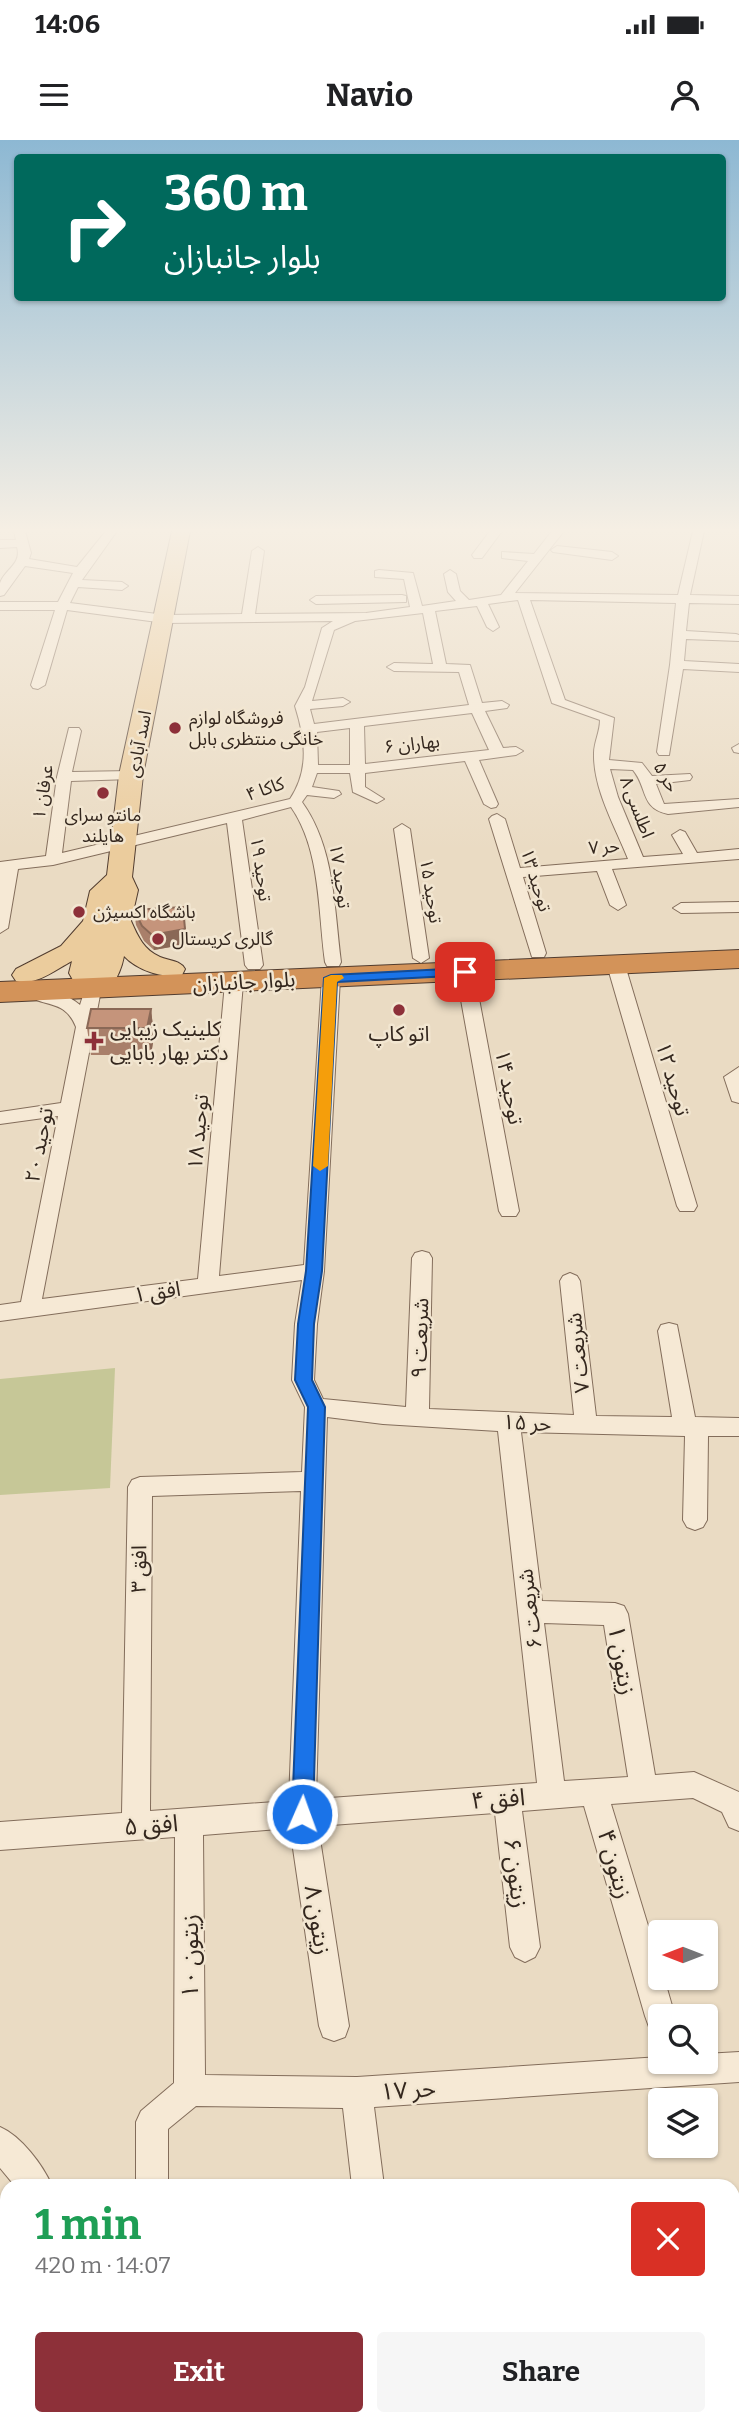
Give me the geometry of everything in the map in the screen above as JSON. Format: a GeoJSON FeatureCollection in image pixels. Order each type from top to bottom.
{"type":"FeatureCollection","features":[{"type":"Feature","properties":{"kind":"highway","name":"بلوار جانبازان"},"geometry":{"type":"LineString","coordinates":[[332,970],[421,958],[739,944]]}},
{"type":"Feature","properties":{"kind":"highway","name":"بلوار جانبازان"},"geometry":{"type":"LineString","coordinates":[[94,978],[332,970],[465,972],[739,959]]}},
{"type":"Feature","properties":{"kind":"highway","name":"بلوار جانبازان"},"geometry":{"type":"LineString","coordinates":[[13,984],[172,969],[244,974]]}},
{"type":"Feature","properties":{"kind":"main road","name":"اسد آبادی"},"geometry":{"type":"LineString","coordinates":[[94,978],[107,921],[125,890],[120,877],[131,775],[161,638]]}},
{"type":"Feature","properties":{"kind":"main road"},"geometry":{"type":"LineString","coordinates":[[13,984],[70,952],[107,921],[137,956],[150,964],[172,969]]}},
{"type":"Feature","properties":{"kind":"street"},"geometry":{"type":"LineString","coordinates":[[38,685],[52,638]]}},
{"type":"Feature","properties":{"kind":"street"},"geometry":{"type":"LineString","coordinates":[[302,706],[314,683],[324,638]]}},
{"type":"Feature","properties":{"kind":"street"},"geometry":{"type":"LineString","coordinates":[[431,638],[439,662]]}},
{"type":"Feature","properties":{"kind":"street","name":"اطلسی ۸"},"geometry":{"type":"LineString","coordinates":[[537,638],[559,704],[607,718],[608,726],[600,752],[606,783],[638,864]]}},
{"type":"Feature","properties":{"kind":"street"},"geometry":{"type":"LineString","coordinates":[[664,752],[680,638]]}},
{"type":"Feature","properties":{"kind":"street"},"geometry":{"type":"LineString","coordinates":[[728,638],[736,638]]}},
{"type":"Feature","properties":{"kind":"street"},"geometry":{"type":"LineString","coordinates":[[394,667],[478,657]]}},
{"type":"Feature","properties":{"kind":"street"},"geometry":{"type":"LineString","coordinates":[[439,662],[464,668],[476,706],[498,754]]}},
{"type":"Feature","properties":{"kind":"street"},"geometry":{"type":"LineString","coordinates":[[677,664],[739,668]]}},
{"type":"Feature","properties":{"kind":"street"},"geometry":{"type":"LineString","coordinates":[[302,706],[342,702]]}},
{"type":"Feature","properties":{"kind":"street"},"geometry":{"type":"LineString","coordinates":[[308,729],[476,706],[502,705]]}},
{"type":"Feature","properties":{"kind":"street","name":"کاکا ۴"},"geometry":{"type":"LineString","coordinates":[[3,863],[53,860],[124,844],[234,819],[300,796],[312,769],[313,754],[302,706]]}},
{"type":"Feature","properties":{"kind":"street"},"geometry":{"type":"LineString","coordinates":[[357,723],[360,769],[358,789],[377,799]]}},
{"type":"Feature","properties":{"kind":"street","name":"عرفان ۱"},"geometry":{"type":"LineString","coordinates":[[53,860],[64,777],[74,731]]}},
{"type":"Feature","properties":{"kind":"street","name":"بهاران ۶"},"geometry":{"type":"LineString","coordinates":[[312,769],[360,769],[516,751]]}},
{"type":"Feature","properties":{"kind":"street","name":"توحید ۱۳"},"geometry":{"type":"LineString","coordinates":[[471,758],[494,812],[538,953]]}},
{"type":"Feature","properties":{"kind":"street","name":"حر ۵"},"geometry":{"type":"LineString","coordinates":[[603,764],[637,766],[658,807],[668,809],[739,803]]}},
{"type":"Feature","properties":{"kind":"street"},"geometry":{"type":"LineString","coordinates":[[64,777],[131,775]]}},
{"type":"Feature","properties":{"kind":"street"},"geometry":{"type":"LineString","coordinates":[[646,780],[685,778]]}},
{"type":"Feature","properties":{"kind":"street"},"geometry":{"type":"LineString","coordinates":[[300,796],[334,794]]}},
{"type":"Feature","properties":{"kind":"street","name":"توحید ۱۷"},"geometry":{"type":"LineString","coordinates":[[300,796],[303,811],[316,841],[332,970],[314,1271],[306,1324],[303,1380],[316,1407]]}},
{"type":"Feature","properties":{"kind":"street","name":"توحید ۱۹"},"geometry":{"type":"LineString","coordinates":[[234,819],[239,840],[244,974]]}},
{"type":"Feature","properties":{"kind":"street","name":"توحید ۱۵"},"geometry":{"type":"LineString","coordinates":[[402,830],[421,958]]}},
{"type":"Feature","properties":{"kind":"street"},"geometry":{"type":"LineString","coordinates":[[680,835],[693,859]]}},
{"type":"Feature","properties":{"kind":"street","name":"حر ۷"},"geometry":{"type":"LineString","coordinates":[[513,873],[739,854]]}},
{"type":"Feature","properties":{"kind":"street"},"geometry":{"type":"LineString","coordinates":[[0,923],[3,863]]}},
{"type":"Feature","properties":{"kind":"street"},"geometry":{"type":"LineString","coordinates":[[603,866],[618,905]]}},
{"type":"Feature","properties":{"kind":"street"},"geometry":{"type":"LineString","coordinates":[[681,908],[739,907]]}},
{"type":"Feature","properties":{"kind":"street","name":"توحید ۱۲"},"geometry":{"type":"LineString","coordinates":[[616,965],[687,1206]]}},
{"type":"Feature","properties":{"kind":"street","name":"توحید ۱۴"},"geometry":{"type":"LineString","coordinates":[[465,972],[509,1211]]}},
{"type":"Feature","properties":{"kind":"street","name":"توحید ۱۸"},"geometry":{"type":"LineString","coordinates":[[208,1285],[244,974]]}},
{"type":"Feature","properties":{"kind":"street","name":"توحید ۲۰"},"geometry":{"type":"LineString","coordinates":[[30,1309],[94,978]]}},
{"type":"Feature","properties":{"kind":"street"},"geometry":{"type":"LineString","coordinates":[[13,984],[64,1000],[77,1010],[85,1028]]}},
{"type":"Feature","properties":{"kind":"street"},"geometry":{"type":"LineString","coordinates":[[739,1073],[733,1077],[739,1097]]}},
{"type":"Feature","properties":{"kind":"street"},"geometry":{"type":"LineString","coordinates":[[0,1118],[69,1108]]}},
{"type":"Feature","properties":{"kind":"street","name":"شریعت ۹"},"geometry":{"type":"LineString","coordinates":[[417,1417],[422,1258]]}},
{"type":"Feature","properties":{"kind":"street","name":"افق ۱"},"geometry":{"type":"LineString","coordinates":[[0,1313],[314,1271]]}},
{"type":"Feature","properties":{"kind":"street","name":"شریعت ۷"},"geometry":{"type":"LineString","coordinates":[[570,1281],[586,1425]]}},
{"type":"Feature","properties":{"kind":"street"},"geometry":{"type":"LineString","coordinates":[[669,1331],[691,1427],[695,1520]]}},
{"type":"Feature","properties":{"kind":"street","name":"حر ۱۵"},"geometry":{"type":"LineString","coordinates":[[316,1407],[417,1417],[508,1422],[739,1427]]}},
{"type":"Feature","properties":{"kind":"street","name":"زیتون ۸"},"geometry":{"type":"LineString","coordinates":[[316,1407],[302,1814],[334,2026]]}},
{"type":"Feature","properties":{"kind":"street","name":"شریعت ۶"},"geometry":{"type":"LineString","coordinates":[[508,1422],[552,1796]]}},
{"type":"Feature","properties":{"kind":"street","name":"افق ۳"},"geometry":{"type":"LineString","coordinates":[[136,1826],[140,1487],[314,1481]]}},
{"type":"Feature","properties":{"kind":"street","name":"زیتون ۱"},"geometry":{"type":"LineString","coordinates":[[530,1612],[615,1614],[644,1788]]}},
{"type":"Feature","properties":{"kind":"street","name":"افق ۴"},"geometry":{"type":"LineString","coordinates":[[302,1814],[644,1788],[715,1790]]}},
{"type":"Feature","properties":{"kind":"street"},"geometry":{"type":"LineString","coordinates":[[715,1790],[732,1803],[739,1818]]}},
{"type":"Feature","properties":{"kind":"street","name":"زیتون ۴"},"geometry":{"type":"LineString","coordinates":[[594,1792],[656,2004]]}},
{"type":"Feature","properties":{"kind":"street","name":"زیتون ۶"},"geometry":{"type":"LineString","coordinates":[[506,1798],[525,1947]]}},
{"type":"Feature","properties":{"kind":"street","name":"افق ۵"},"geometry":{"type":"LineString","coordinates":[[0,1836],[302,1814]]}},
{"type":"Feature","properties":{"kind":"street","name":"زیتون ۱۰"},"geometry":{"type":"LineString","coordinates":[[189,1822],[190,2090]]}},
{"type":"Feature","properties":{"kind":"street","name":"حر ۱۷"},"geometry":{"type":"LineString","coordinates":[[718,2067],[739,2067]]}},
{"type":"Feature","properties":{"kind":"street","name":"حر ۱۷"},"geometry":{"type":"LineString","coordinates":[[190,2090],[357,2093],[648,2068]]}},
{"type":"Feature","properties":{"kind":"street"},"geometry":{"type":"LineString","coordinates":[[152,2179],[152,2122],[190,2090]]}},
{"type":"Feature","properties":{"kind":"street"},"geometry":{"type":"LineString","coordinates":[[357,2093],[367,2179]]}},
{"type":"Feature","properties":{"kind":"street"},"geometry":{"type":"LineString","coordinates":[[0,2143],[30,2179]]}},
{"type":"Feature","properties":{"kind":"green space"},"geometry":{"type":"Polygon","coordinates":[[[115,1368],[110,1488],[0,1495],[0,1379],[115,1368]]]}},
{"type":"Feature","properties":{"kind":"building"},"geometry":{"type":"Polygon","coordinates":[[[183,907],[185,929],[152,935],[142,926],[134,910],[183,907]]]}},
{"type":"Feature","properties":{"kind":"building"},"geometry":{"type":"Polygon","coordinates":[[[91,1009],[151,1009],[147,1028],[87,1028],[91,1009]]]}},
{"type":"Feature","properties":{"kind":"slow traffic"},"geometry":{"type":"LineString","coordinates":[[320,1166],[331,978],[337,978]]}},
{"type":"Feature","properties":{"kind":"place","name":"فروشگاه لوازم خانگی منتظری بابل"},"geometry":{"type":"Point","coordinates":[175,728]}},
{"type":"Feature","properties":{"kind":"place","name":"مانتو سرای هایلند"},"geometry":{"type":"Point","coordinates":[103,793]}},
{"type":"Feature","properties":{"kind":"place","name":"باشگاه اکسیژن"},"geometry":{"type":"Point","coordinates":[79,912]}},
{"type":"Feature","properties":{"kind":"place","name":"گالری کریستال"},"geometry":{"type":"Point","coordinates":[158,939]}},
{"type":"Feature","properties":{"kind":"place","name":"اتو کاپ"},"geometry":{"type":"Point","coordinates":[399,1010]}},
{"type":"Feature","properties":{"kind":"place","name":"کلینیک زیبایی دکتر بهار بابایی"},"geometry":{"type":"Point","coordinates":[94,1041]}},
{"type":"Feature","properties":{"kind":"route"},"geometry":{"type":"LineString","coordinates":[[302,1814],[316,1407],[303,1380],[306,1324],[314,1271],[331,978],[465,972]]}}]}
